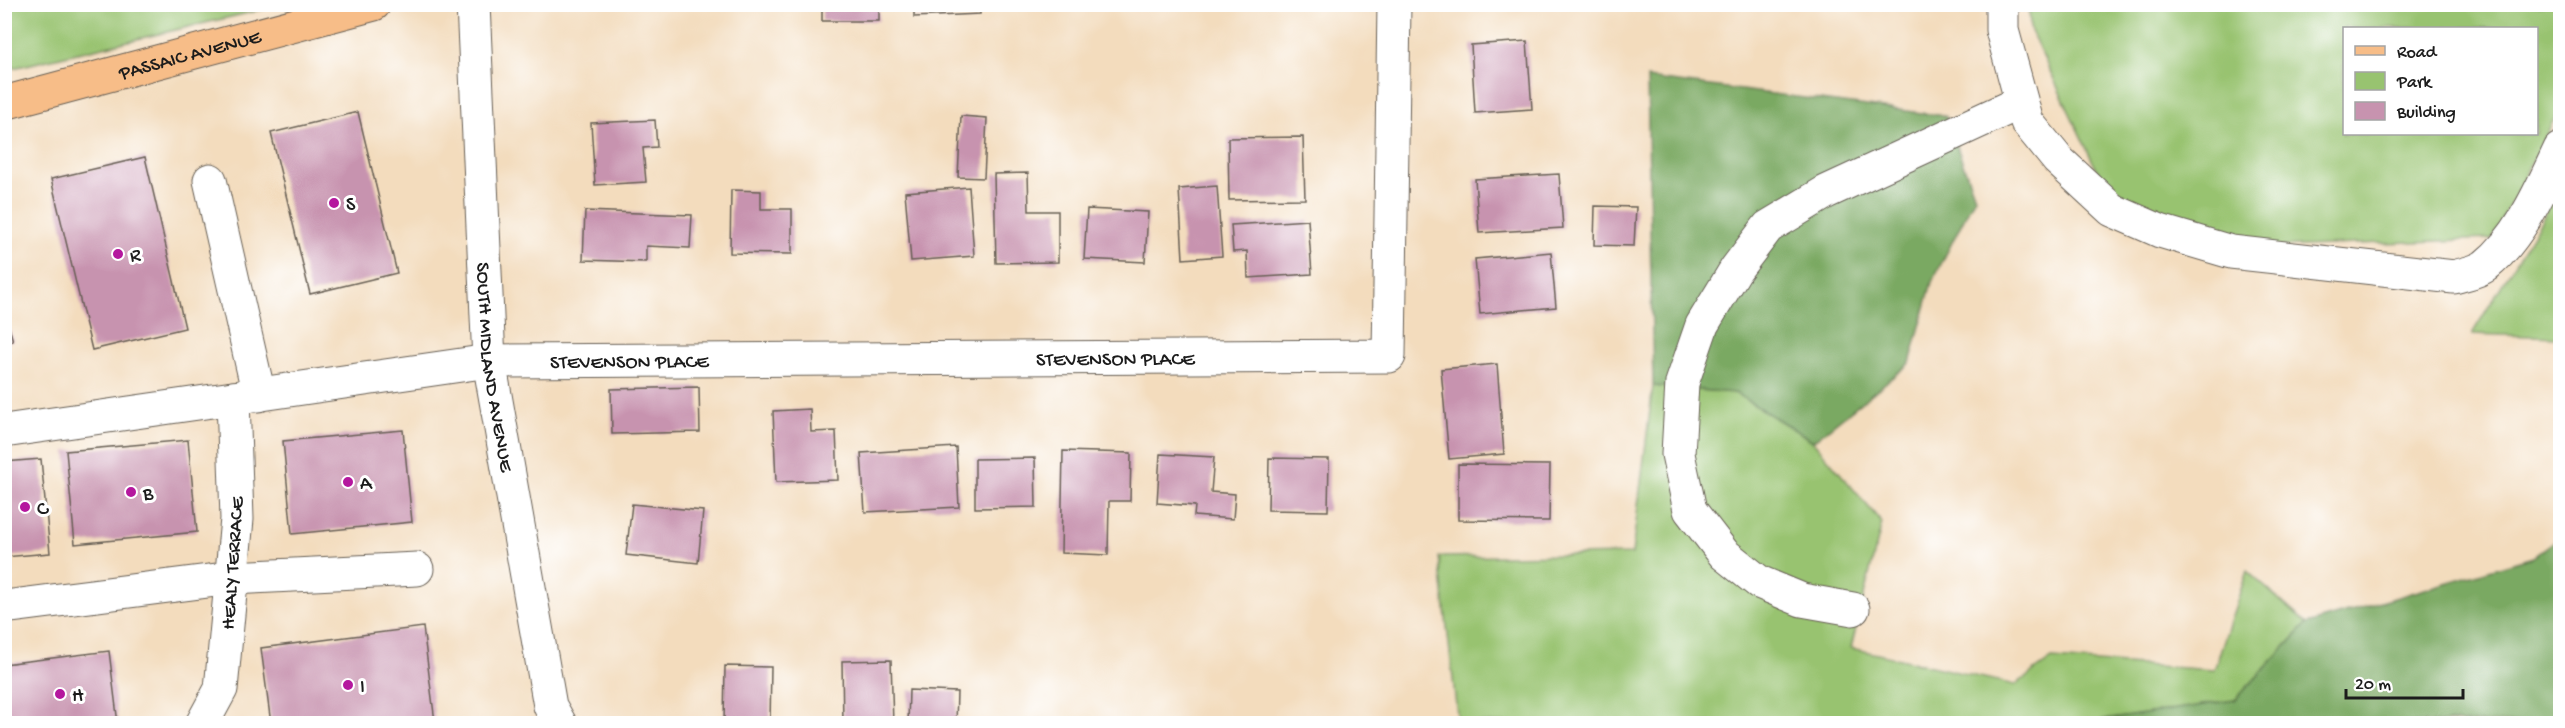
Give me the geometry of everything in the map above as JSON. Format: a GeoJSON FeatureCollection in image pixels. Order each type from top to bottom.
{"type":"FeatureCollection","features":[{"type":"Feature","properties":{"kind":"main road","name":"PASSAIC AVENUE"},"geometry":{"type":"LineString","coordinates":[[4,103],[374,4]]}},
{"type":"Feature","properties":{"kind":"street","name":"SOUTH MIDLAND AVENUE"},"geometry":{"type":"LineString","coordinates":[[473,4],[489,361],[550,706],[560,723]]}},
{"type":"Feature","properties":{"kind":"street","name":"STEVENSON PLACE"},"geometry":{"type":"LineString","coordinates":[[489,361],[1389,356],[1394,4]]}},
{"type":"Feature","properties":{"kind":"street"},"geometry":{"type":"LineString","coordinates":[[2002,4],[2002,30],[2027,122],[2058,160],[2112,210],[2160,231],[2231,252],[2454,277],[2483,267],[2509,241],[2533,204],[2560,149]]}},
{"type":"Feature","properties":{"kind":"street"},"geometry":{"type":"LineString","coordinates":[[1853,609],[1802,600],[1759,582],[1724,554],[1690,510],[1678,454],[1682,383],[1702,325],[1736,269],[1768,227],[1826,192],[2021,102]]}},
{"type":"Feature","properties":{"kind":"street","name":"HEALY TERRACE"},"geometry":{"type":"LineString","coordinates":[[202,723],[221,689],[246,396],[210,180]]}},
{"type":"Feature","properties":{"kind":"street"},"geometry":{"type":"LineString","coordinates":[[4,431],[489,361]]}},
{"type":"Feature","properties":{"kind":"street"},"geometry":{"type":"LineString","coordinates":[[4,607],[232,578],[417,569]]}},
{"type":"Feature","properties":{"kind":"green space"},"geometry":{"type":"Polygon","coordinates":[[[5,4],[282,4],[282,5],[5,70],[5,4]]]}},
{"type":"Feature","properties":{"kind":"green space"},"geometry":{"type":"Polygon","coordinates":[[[2029,5],[2560,5],[2560,109],[2492,239],[2276,247],[2112,202],[2030,29],[2029,5]]]}},
{"type":"Feature","properties":{"kind":"green space"},"geometry":{"type":"Polygon","coordinates":[[[1647,78],[1946,116],[1975,197],[1932,282],[1910,363],[1813,441],[1735,393],[1653,386],[1647,78]]]}},
{"type":"Feature","properties":{"kind":"green space"},"geometry":{"type":"Polygon","coordinates":[[[2559,191],[2560,337],[2472,334],[2559,191]]]}},
{"type":"Feature","properties":{"kind":"green space"},"geometry":{"type":"Polygon","coordinates":[[[1653,386],[1735,393],[1813,441],[1882,523],[1851,648],[2015,685],[2052,659],[2214,670],[2247,571],[2307,624],[2235,700],[2086,723],[1458,723],[1439,557],[1632,554],[1653,386]]]}},
{"type":"Feature","properties":{"kind":"green space"},"geometry":{"type":"Polygon","coordinates":[[[2560,537],[2560,723],[2086,723],[2235,700],[2307,624],[2533,557],[2560,537]]]}},
{"type":"Feature","properties":{"kind":"building"},"geometry":{"type":"Polygon","coordinates":[[[822,4],[879,4],[879,21],[822,21],[822,4]]]}},
{"type":"Feature","properties":{"kind":"building"},"geometry":{"type":"Polygon","coordinates":[[[914,4],[980,4],[980,14],[914,17],[914,4]]]}},
{"type":"Feature","properties":{"kind":"building"},"geometry":{"type":"Polygon","coordinates":[[[1527,41],[1532,109],[1475,113],[1471,45],[1527,41]]]}},
{"type":"Feature","properties":{"kind":"building","name":"S"},"geometry":{"type":"Polygon","coordinates":[[[358,112],[397,273],[310,294],[271,133],[358,112]]]}},
{"type":"Feature","properties":{"kind":"building"},"geometry":{"type":"Polygon","coordinates":[[[961,116],[987,118],[984,178],[958,177],[961,116]]]}},
{"type":"Feature","properties":{"kind":"building"},"geometry":{"type":"Polygon","coordinates":[[[655,120],[657,147],[643,148],[646,182],[595,185],[591,123],[655,120]]]}},
{"type":"Feature","properties":{"kind":"building"},"geometry":{"type":"Polygon","coordinates":[[[1303,137],[1305,199],[1229,200],[1228,138],[1303,137]]]}},
{"type":"Feature","properties":{"kind":"building","name":"R"},"geometry":{"type":"Polygon","coordinates":[[[145,157],[185,328],[92,350],[51,179],[145,157]]]}},
{"type":"Feature","properties":{"kind":"building"},"geometry":{"type":"Polygon","coordinates":[[[1028,173],[1029,211],[1058,211],[1058,262],[996,263],[994,174],[1028,173]]]}},
{"type":"Feature","properties":{"kind":"building"},"geometry":{"type":"Polygon","coordinates":[[[1559,174],[1563,228],[1479,233],[1475,179],[1559,174]]]}},
{"type":"Feature","properties":{"kind":"building"},"geometry":{"type":"Polygon","coordinates":[[[1217,186],[1222,256],[1183,259],[1179,189],[1217,186]]]}},
{"type":"Feature","properties":{"kind":"building"},"geometry":{"type":"Polygon","coordinates":[[[969,187],[974,256],[911,261],[905,192],[969,187]]]}},
{"type":"Feature","properties":{"kind":"building"},"geometry":{"type":"Polygon","coordinates":[[[731,190],[761,191],[761,209],[792,209],[792,254],[730,253],[731,190]]]}},
{"type":"Feature","properties":{"kind":"building"},"geometry":{"type":"Polygon","coordinates":[[[1595,206],[1636,207],[1634,246],[1594,245],[1595,206]]]}},
{"type":"Feature","properties":{"kind":"building"},"geometry":{"type":"Polygon","coordinates":[[[1087,209],[1148,212],[1145,262],[1084,259],[1087,209]]]}},
{"type":"Feature","properties":{"kind":"building"},"geometry":{"type":"Polygon","coordinates":[[[585,211],[692,215],[690,248],[646,246],[646,262],[583,260],[585,211]]]}},
{"type":"Feature","properties":{"kind":"building"},"geometry":{"type":"Polygon","coordinates":[[[1308,220],[1312,274],[1248,278],[1247,251],[1233,252],[1231,225],[1308,220]]]}},
{"type":"Feature","properties":{"kind":"building"},"geometry":{"type":"Polygon","coordinates":[[[1551,252],[1556,307],[1480,314],[1475,259],[1551,252]]]}},
{"type":"Feature","properties":{"kind":"building"},"geometry":{"type":"Polygon","coordinates":[[[4,310],[13,341],[4,343],[4,310]]]}},
{"type":"Feature","properties":{"kind":"building"},"geometry":{"type":"Polygon","coordinates":[[[1497,364],[1504,454],[1449,459],[1441,369],[1497,364]]]}},
{"type":"Feature","properties":{"kind":"building"},"geometry":{"type":"Polygon","coordinates":[[[699,387],[700,432],[612,434],[611,389],[699,387]]]}},
{"type":"Feature","properties":{"kind":"building"},"geometry":{"type":"Polygon","coordinates":[[[810,409],[811,432],[836,431],[838,480],[776,482],[773,411],[810,409]]]}},
{"type":"Feature","properties":{"kind":"building","name":"A"},"geometry":{"type":"Polygon","coordinates":[[[403,430],[412,522],[292,534],[283,441],[403,430]]]}},
{"type":"Feature","properties":{"kind":"building","name":"B"},"geometry":{"type":"Polygon","coordinates":[[[188,440],[197,532],[75,544],[66,451],[188,440]]]}},
{"type":"Feature","properties":{"kind":"building"},"geometry":{"type":"Polygon","coordinates":[[[956,447],[959,507],[865,512],[861,453],[956,447]]]}},
{"type":"Feature","properties":{"kind":"building"},"geometry":{"type":"Polygon","coordinates":[[[1063,451],[1131,453],[1130,501],[1109,501],[1108,555],[1061,553],[1063,451]]]}},
{"type":"Feature","properties":{"kind":"building"},"geometry":{"type":"Polygon","coordinates":[[[1160,454],[1214,457],[1211,492],[1235,494],[1233,519],[1194,516],[1195,506],[1157,503],[1160,454]]]}},
{"type":"Feature","properties":{"kind":"building"},"geometry":{"type":"Polygon","coordinates":[[[1035,458],[1036,507],[975,508],[975,459],[1035,458]]]}},
{"type":"Feature","properties":{"kind":"building"},"geometry":{"type":"Polygon","coordinates":[[[1269,458],[1329,459],[1328,511],[1268,510],[1269,458]]]}},
{"type":"Feature","properties":{"kind":"building","name":"C"},"geometry":{"type":"Polygon","coordinates":[[[41,459],[50,553],[4,557],[4,462],[41,459]]]}},
{"type":"Feature","properties":{"kind":"building"},"geometry":{"type":"Polygon","coordinates":[[[1458,464],[1550,465],[1549,521],[1458,520],[1458,464]]]}},
{"type":"Feature","properties":{"kind":"building"},"geometry":{"type":"Polygon","coordinates":[[[632,504],[703,511],[698,563],[626,555],[632,504]]]}},
{"type":"Feature","properties":{"kind":"building","name":"I"},"geometry":{"type":"Polygon","coordinates":[[[423,627],[435,722],[271,724],[261,648],[423,627]]]}},
{"type":"Feature","properties":{"kind":"building","name":"H"},"geometry":{"type":"Polygon","coordinates":[[[109,651],[118,724],[4,724],[4,664],[109,651]]]}},
{"type":"Feature","properties":{"kind":"building"},"geometry":{"type":"Polygon","coordinates":[[[891,660],[893,724],[843,724],[842,661],[891,660]]]}},
{"type":"Feature","properties":{"kind":"building"},"geometry":{"type":"Polygon","coordinates":[[[725,666],[771,667],[770,724],[724,724],[725,666]]]}},
{"type":"Feature","properties":{"kind":"building"},"geometry":{"type":"Polygon","coordinates":[[[909,690],[957,692],[956,724],[908,724],[909,690]]]}},
{"type":"Feature","properties":{"kind":"place","name":"S"},"geometry":{"type":"Point","coordinates":[334,203]}},
{"type":"Feature","properties":{"kind":"place","name":"R"},"geometry":{"type":"Point","coordinates":[118,254]}},
{"type":"Feature","properties":{"kind":"place","name":"A"},"geometry":{"type":"Point","coordinates":[348,482]}},
{"type":"Feature","properties":{"kind":"place","name":"B"},"geometry":{"type":"Point","coordinates":[131,492]}},
{"type":"Feature","properties":{"kind":"place","name":"C"},"geometry":{"type":"Point","coordinates":[25,507]}},
{"type":"Feature","properties":{"kind":"place","name":"I"},"geometry":{"type":"Point","coordinates":[348,685]}},
{"type":"Feature","properties":{"kind":"place","name":"H"},"geometry":{"type":"Point","coordinates":[60,694]}}]}
